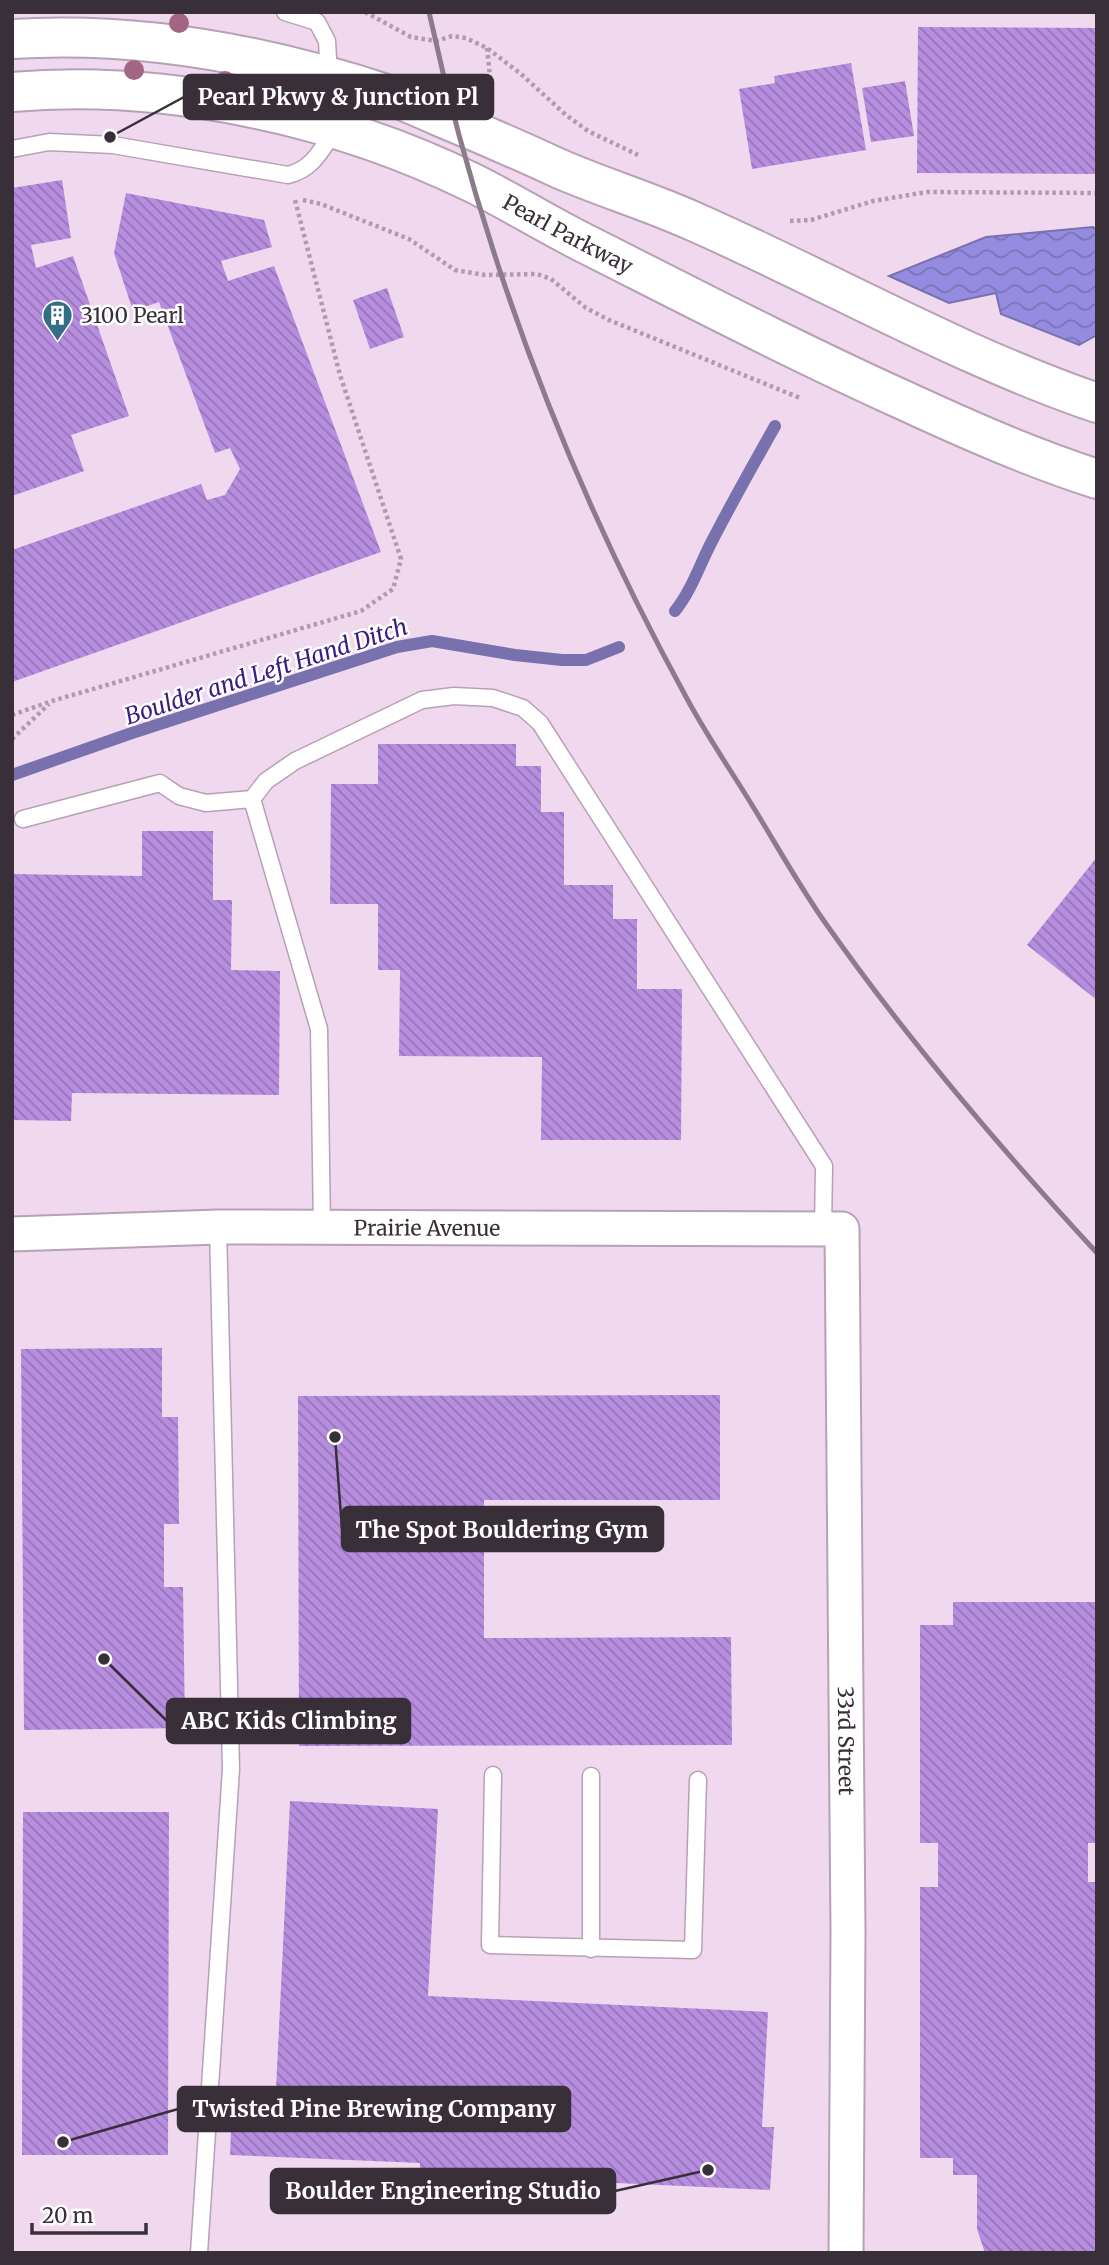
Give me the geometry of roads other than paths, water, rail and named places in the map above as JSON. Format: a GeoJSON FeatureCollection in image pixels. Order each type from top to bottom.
{"type":"FeatureCollection","features":[{"type":"Feature","properties":{"kind":"main road"},"geometry":{"type":"LineString","coordinates":[[12,39],[101,39],[260,59],[392,96],[565,171],[694,222],[937,338],[1097,403]]}},
{"type":"Feature","properties":{"kind":"main road","name":"Pearl Parkway"},"geometry":{"type":"LineString","coordinates":[[12,92],[91,89],[146,92],[209,101],[282,115],[409,156],[472,183],[565,234],[796,350],[1035,458],[1097,479]]}},
{"type":"Feature","properties":{"kind":"street","name":"Prairie Avenue"},"geometry":{"type":"LineString","coordinates":[[12,1234],[218,1227],[832,1229]]}},
{"type":"Feature","properties":{"kind":"street","name":"33rd Street"},"geometry":{"type":"LineString","coordinates":[[832,1229],[848,1932],[846,2253]]}},
{"type":"Feature","properties":{"kind":"lane"},"geometry":{"type":"LineString","coordinates":[[285,12],[317,22],[327,41],[329,77]]}},
{"type":"Feature","properties":{"kind":"lane"},"geometry":{"type":"LineString","coordinates":[[12,149],[49,142],[113,145],[288,175],[301,172],[313,162],[334,130]]}},
{"type":"Feature","properties":{"kind":"lane"},"geometry":{"type":"LineString","coordinates":[[23,819],[160,783],[179,796],[206,803],[252,799],[266,781],[295,761],[422,700],[454,696],[493,698],[523,708],[540,723],[824,1166],[832,1229]]}},
{"type":"Feature","properties":{"kind":"lane"},"geometry":{"type":"LineString","coordinates":[[252,799],[319,1029],[322,1228]]}},
{"type":"Feature","properties":{"kind":"lane"},"geometry":{"type":"LineString","coordinates":[[199,2253],[231,1769],[218,1227]]}},
{"type":"Feature","properties":{"kind":"lane"},"geometry":{"type":"LineString","coordinates":[[493,1775],[490,1945],[591,1949],[693,1950],[698,1780]]}},
{"type":"Feature","properties":{"kind":"lane"},"geometry":{"type":"LineString","coordinates":[[591,1776],[591,1949]]}},
{"type":"Feature","properties":{"kind":"water"},"geometry":{"type":"Polygon","coordinates":[[[1093,227],[1097,230],[1097,335],[1079,345],[1001,314],[996,293],[949,303],[889,276],[986,237],[1093,227]]]}},
{"type":"Feature","properties":{"kind":"waterway","name":"Boulder and Left Hand Ditch"},"geometry":{"type":"LineString","coordinates":[[675,611],[775,426]]}},
{"type":"Feature","properties":{"kind":"waterway","name":"Boulder and Left Hand Ditch"},"geometry":{"type":"LineString","coordinates":[[12,775],[397,647],[432,641],[562,660],[586,660],[619,647]]}},
{"type":"Feature","properties":{"kind":"railway"},"geometry":{"type":"LineString","coordinates":[[429,12],[474,189],[533,363],[603,532],[685,695],[805,893],[855,965],[955,1092],[1097,1253]]}},
{"type":"Feature","properties":{"kind":"place","name":"Pearl Pkwy & Junction Pl"},"geometry":{"type":"Point","coordinates":[110,137]}},
{"type":"Feature","properties":{"kind":"place","name":"3100 Pearl"},"geometry":{"type":"Point","coordinates":[58,342]}},
{"type":"Feature","properties":{"kind":"place","name":"The Spot Bouldering Gym"},"geometry":{"type":"Point","coordinates":[335,1437]}},
{"type":"Feature","properties":{"kind":"place","name":"ABC Kids Climbing"},"geometry":{"type":"Point","coordinates":[104,1659]}},
{"type":"Feature","properties":{"kind":"place","name":"Twisted Pine Brewing Company"},"geometry":{"type":"Point","coordinates":[63,2142]}},
{"type":"Feature","properties":{"kind":"place","name":"Boulder Engineering Studio"},"geometry":{"type":"Point","coordinates":[708,2170]}}]}
